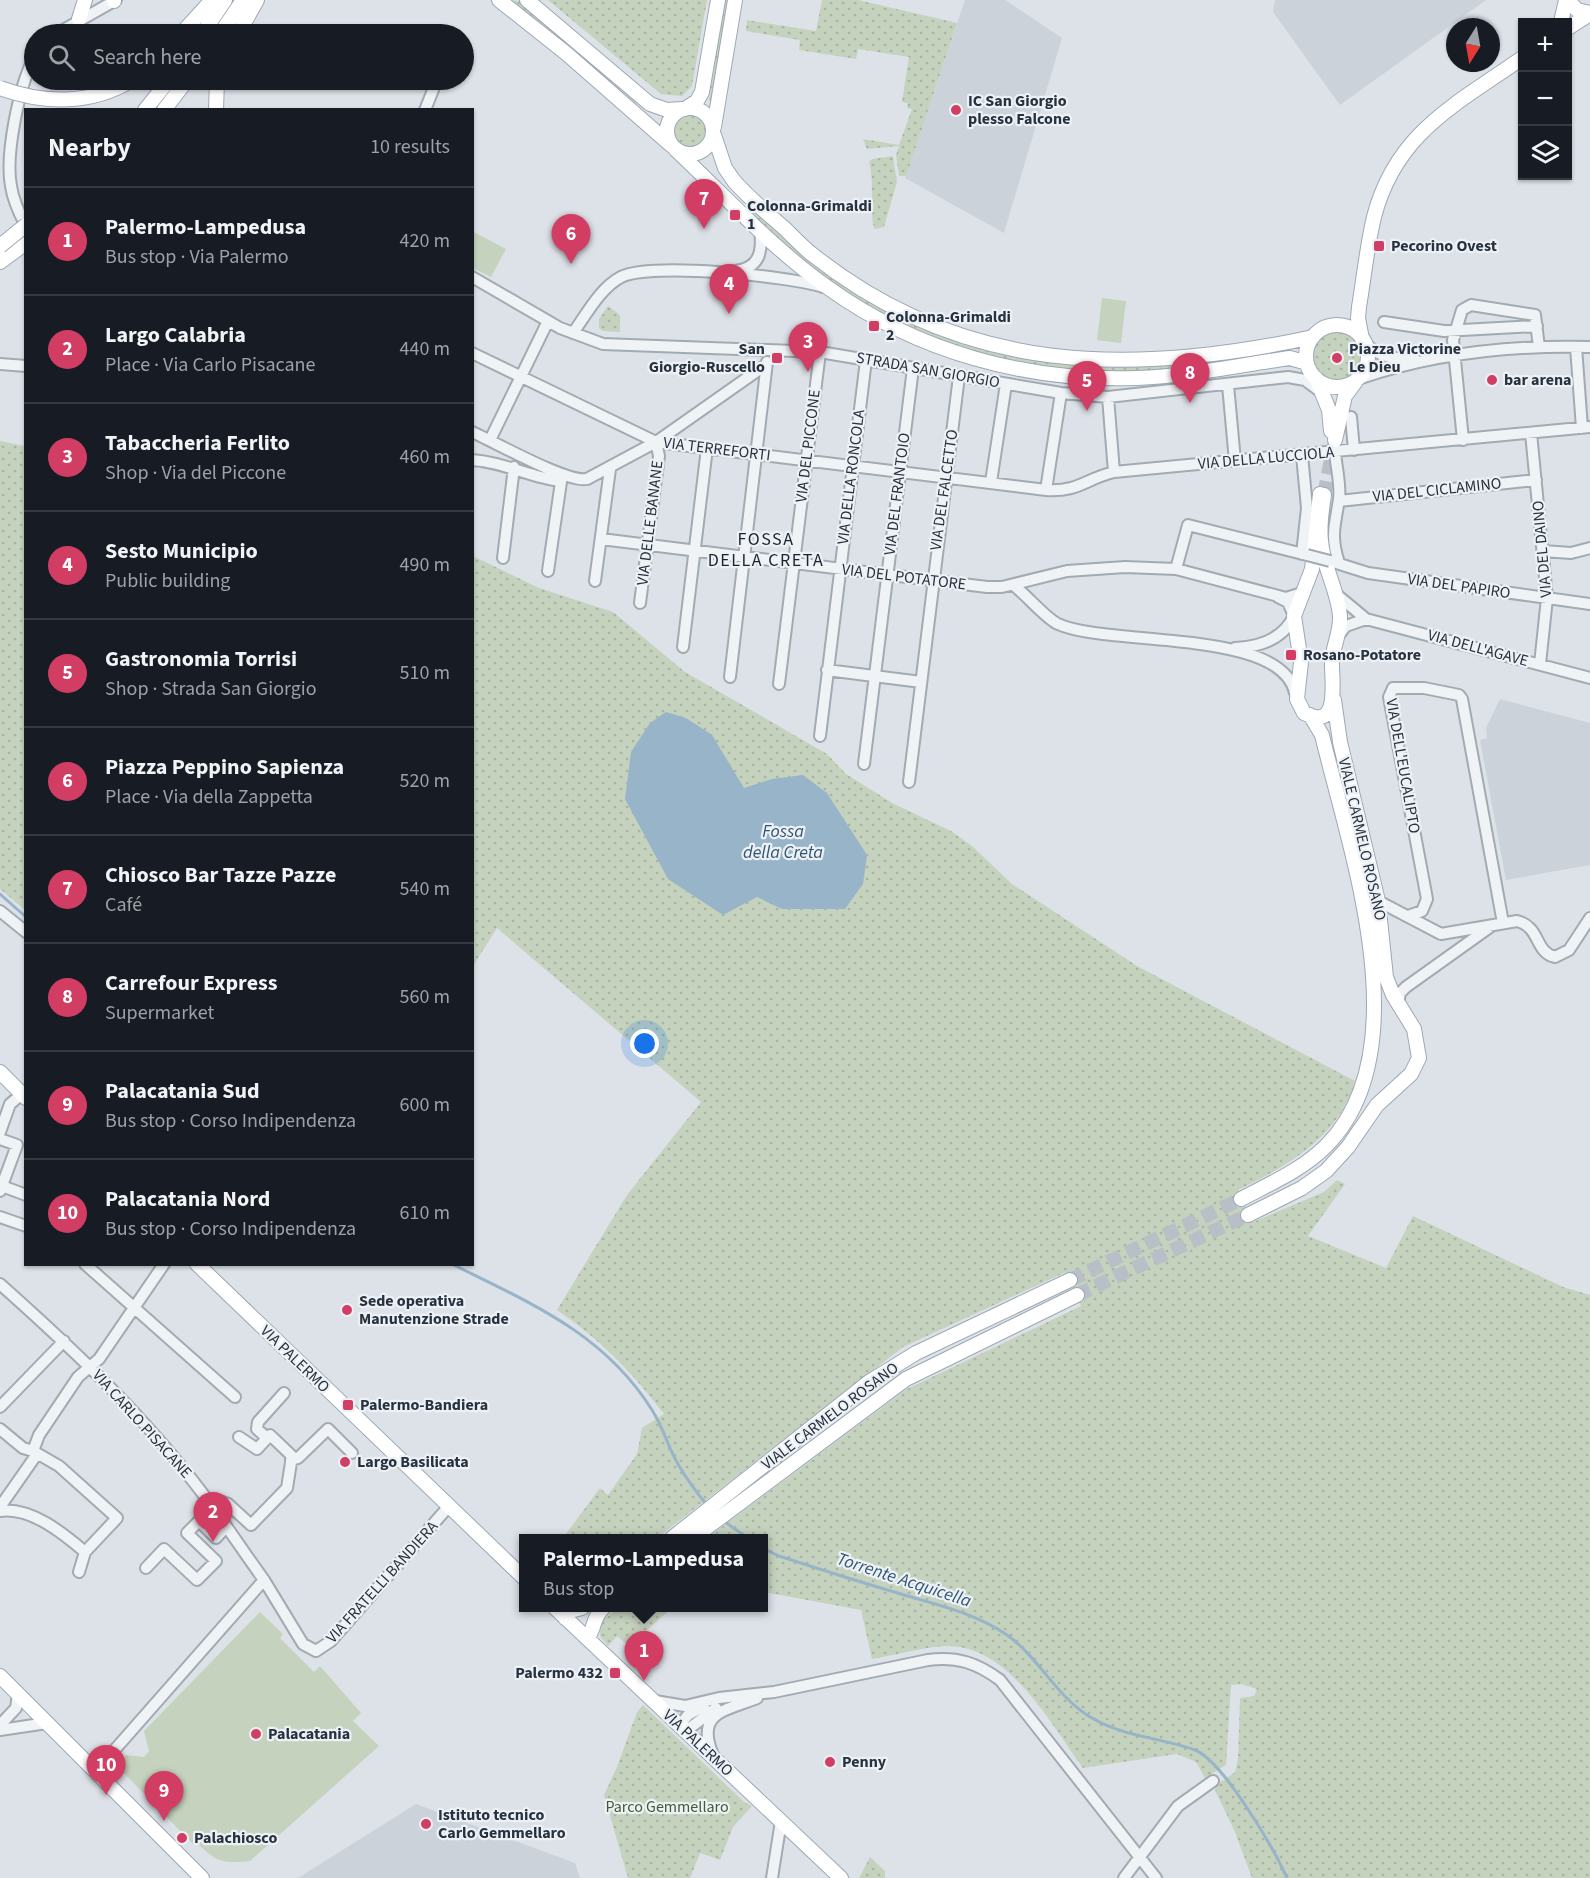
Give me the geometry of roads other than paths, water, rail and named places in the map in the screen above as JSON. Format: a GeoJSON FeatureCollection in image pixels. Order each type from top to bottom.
{"type":"FeatureCollection","features":[{"type":"Feature","properties":{"kind":"main road"},"geometry":{"type":"LineString","coordinates":[[79,19],[85,0]]}},
{"type":"Feature","properties":{"kind":"main road"},"geometry":{"type":"LineString","coordinates":[[190,24],[212,0]]}},
{"type":"Feature","properties":{"kind":"main road"},"geometry":{"type":"LineString","coordinates":[[209,24],[225,0]]}},
{"type":"Feature","properties":{"kind":"main road"},"geometry":{"type":"LineString","coordinates":[[227,24],[243,0]]}},
{"type":"Feature","properties":{"kind":"main road"},"geometry":{"type":"LineString","coordinates":[[244,24],[257,0]]}},
{"type":"Feature","properties":{"kind":"main road"},"geometry":{"type":"LineString","coordinates":[[499,0],[567,54],[674,148],[760,231],[828,288],[871,315],[934,345],[971,358],[1041,373],[1076,377],[1139,378],[1290,358],[1307,363]]}},
{"type":"Feature","properties":{"kind":"main road"},"geometry":{"type":"LineString","coordinates":[[527,0],[650,104],[667,110],[700,110],[711,120],[725,168],[734,181],[812,254],[879,300],[947,331],[1016,351],[1077,360],[1107,361],[1170,358],[1313,337],[1331,326],[1354,324]]}},
{"type":"Feature","properties":{"kind":"main road"},"geometry":{"type":"LineString","coordinates":[[718,0],[702,92],[697,101],[673,116],[668,125],[667,136],[674,148],[682,153],[696,154],[708,147],[714,131],[735,0]]}},
{"type":"Feature","properties":{"kind":"main road"},"geometry":{"type":"LineString","coordinates":[[1562,18],[1567,0],[1577,10],[1590,14]]}},
{"type":"Feature","properties":{"kind":"main road"},"geometry":{"type":"LineString","coordinates":[[1572,25],[1590,14]]}},
{"type":"Feature","properties":{"kind":"main road"},"geometry":{"type":"LineString","coordinates":[[1333,444],[1345,396],[1366,366],[1364,341],[1354,324],[1374,219],[1388,179],[1401,154],[1432,122],[1518,61]]}},
{"type":"Feature","properties":{"kind":"main road"},"geometry":{"type":"LineString","coordinates":[[0,88],[45,99],[68,100],[102,94],[111,90]]}},
{"type":"Feature","properties":{"kind":"main road"},"geometry":{"type":"LineString","coordinates":[[147,108],[161,90]]}},
{"type":"Feature","properties":{"kind":"main road"},"geometry":{"type":"LineString","coordinates":[[167,106],[179,90]]}},
{"type":"Feature","properties":{"kind":"main road"},"geometry":{"type":"LineString","coordinates":[[216,108],[217,90]]}},
{"type":"Feature","properties":{"kind":"main road"},"geometry":{"type":"LineString","coordinates":[[0,246],[24,228]]}},
{"type":"Feature","properties":{"kind":"main road"},"geometry":{"type":"LineString","coordinates":[[0,262],[24,244]]}},
{"type":"Feature","properties":{"kind":"main road"},"geometry":{"type":"LineString","coordinates":[[1313,337],[1307,349],[1307,363],[1329,410],[1333,444]]}},
{"type":"Feature","properties":{"kind":"main road"},"geometry":{"type":"LineString","coordinates":[[1315,377],[1335,387],[1357,379]]}},
{"type":"Feature","properties":{"kind":"main road"},"geometry":{"type":"LineString","coordinates":[[1297,699],[1301,662],[1294,616],[1312,569],[1322,494],[1321,543],[1335,592]]}},
{"type":"Feature","properties":{"kind":"main road"},"geometry":{"type":"LineString","coordinates":[[1303,591],[1318,584],[1335,592]]}},
{"type":"Feature","properties":{"kind":"main road","name":"VIALE CARMELO ROSANO"},"geometry":{"type":"LineString","coordinates":[[1248,1215],[1302,1188],[1326,1171],[1348,1147],[1377,1105],[1415,1069],[1419,1058],[1417,1039],[1386,977],[1378,901],[1340,742],[1334,700],[1332,661],[1340,616],[1335,592]]}},
{"type":"Feature","properties":{"kind":"main road","name":"VIALE CARMELO ROSANO"},"geometry":{"type":"LineString","coordinates":[[1241,1199],[1298,1169],[1328,1145],[1354,1107],[1371,1060],[1376,1012],[1368,926],[1322,735],[1310,716],[1300,710],[1297,699]]}},
{"type":"Feature","properties":{"kind":"main road"},"geometry":{"type":"LineString","coordinates":[[1310,716],[1327,712],[1334,700]]}},
{"type":"Feature","properties":{"kind":"main road"},"geometry":{"type":"LineString","coordinates":[[0,1072],[24,1096]]}},
{"type":"Feature","properties":{"kind":"main road","name":"VIA PALERMO"},"geometry":{"type":"LineString","coordinates":[[199,1266],[519,1573]]}},
{"type":"Feature","properties":{"kind":"main road","name":"VIALE CARMELO ROSANO"},"geometry":{"type":"LineString","coordinates":[[729,1502],[869,1382],[899,1363],[1070,1280]]}},
{"type":"Feature","properties":{"kind":"main road","name":"VIALE CARMELO ROSANO"},"geometry":{"type":"LineString","coordinates":[[729,1502],[906,1379],[1077,1296]]}},
{"type":"Feature","properties":{"kind":"main road"},"geometry":{"type":"LineString","coordinates":[[695,1531],[729,1502]]}},
{"type":"Feature","properties":{"kind":"main road","name":"VIA PALERMO"},"geometry":{"type":"LineString","coordinates":[[559,1612],[841,1878]]}},
{"type":"Feature","properties":{"kind":"main road"},"geometry":{"type":"LineString","coordinates":[[565,1618],[569,1612]]}},
{"type":"Feature","properties":{"kind":"main road"},"geometry":{"type":"LineString","coordinates":[[587,1638],[599,1612]]}},
{"type":"Feature","properties":{"kind":"main road"},"geometry":{"type":"LineString","coordinates":[[0,1676],[201,1878]]}},
{"type":"Feature","properties":{"kind":"street"},"geometry":{"type":"LineString","coordinates":[[71,24],[114,0]]}},
{"type":"Feature","properties":{"kind":"street"},"geometry":{"type":"LineString","coordinates":[[24,81],[10,158],[11,186],[24,221]]}},
{"type":"Feature","properties":{"kind":"street"},"geometry":{"type":"LineString","coordinates":[[426,108],[433,90]]}},
{"type":"Feature","properties":{"kind":"street"},"geometry":{"type":"LineString","coordinates":[[719,273],[746,269],[757,260],[761,252],[760,231]]}},
{"type":"Feature","properties":{"kind":"street"},"geometry":{"type":"LineString","coordinates":[[573,333],[610,285],[630,273],[645,271],[777,276],[828,288]]}},
{"type":"Feature","properties":{"kind":"street","name":"STRADA SAN GIORGIO"},"geometry":{"type":"LineString","coordinates":[[474,278],[548,321],[603,344],[768,348],[820,352],[1061,393],[1108,397],[1288,377],[1311,383],[1322,392]]}},
{"type":"Feature","properties":{"kind":"street"},"geometry":{"type":"LineString","coordinates":[[1463,441],[1454,331],[1458,314],[1466,306],[1471,305],[1535,315],[1539,347]]}},
{"type":"Feature","properties":{"kind":"street"},"geometry":{"type":"LineString","coordinates":[[490,440],[548,321]]}},
{"type":"Feature","properties":{"kind":"street"},"geometry":{"type":"LineString","coordinates":[[1384,322],[1454,331],[1537,326]]}},
{"type":"Feature","properties":{"kind":"street"},"geometry":{"type":"LineString","coordinates":[[1364,341],[1372,351],[1387,357],[1434,360]]}},
{"type":"Feature","properties":{"kind":"street"},"geometry":{"type":"LineString","coordinates":[[1357,379],[1455,356],[1539,347],[1590,347]]}},
{"type":"Feature","properties":{"kind":"street"},"geometry":{"type":"LineString","coordinates":[[1576,347],[1586,428]]}},
{"type":"Feature","properties":{"kind":"street"},"geometry":{"type":"LineString","coordinates":[[730,677],[768,348]]}},
{"type":"Feature","properties":{"kind":"street","name":"VIA DEL PICCONE"},"geometry":{"type":"LineString","coordinates":[[779,684],[820,352]]}},
{"type":"Feature","properties":{"kind":"street","name":"VIA TERREFORTI"},"geometry":{"type":"LineString","coordinates":[[474,354],[656,442],[945,477]]}},
{"type":"Feature","properties":{"kind":"street","name":"VIA DELLA RONCOLA"},"geometry":{"type":"LineString","coordinates":[[820,736],[866,360]]}},
{"type":"Feature","properties":{"kind":"street"},"geometry":{"type":"LineString","coordinates":[[0,364],[24,366]]}},
{"type":"Feature","properties":{"kind":"street"},"geometry":{"type":"LineString","coordinates":[[474,460],[492,461],[514,467],[539,478],[579,481],[610,469],[656,442],[767,364]]}},
{"type":"Feature","properties":{"kind":"street","name":"VIA DEL FRANTOIO"},"geometry":{"type":"LineString","coordinates":[[864,764],[913,368]]}},
{"type":"Feature","properties":{"kind":"street","name":"VIA DEL FALCETTO"},"geometry":{"type":"LineString","coordinates":[[909,782],[959,376]]}},
{"type":"Feature","properties":{"kind":"street"},"geometry":{"type":"LineString","coordinates":[[1288,377],[1315,377]]}},
{"type":"Feature","properties":{"kind":"street"},"geometry":{"type":"LineString","coordinates":[[991,482],[1006,384]]}},
{"type":"Feature","properties":{"kind":"street"},"geometry":{"type":"LineString","coordinates":[[1228,385],[1235,461]]}},
{"type":"Feature","properties":{"kind":"street"},"geometry":{"type":"LineString","coordinates":[[1046,490],[1061,393]]}},
{"type":"Feature","properties":{"kind":"street"},"geometry":{"type":"LineString","coordinates":[[1108,397],[1114,472]]}},
{"type":"Feature","properties":{"kind":"street"},"geometry":{"type":"LineString","coordinates":[[1351,417],[1354,450]]}},
{"type":"Feature","properties":{"kind":"street","name":"VIA DELLA LUCCIOLA"},"geometry":{"type":"LineString","coordinates":[[945,477],[1046,490],[1074,489],[1097,476],[1114,472],[1302,455],[1333,444],[1354,450],[1586,428]]}},
{"type":"Feature","properties":{"kind":"street"},"geometry":{"type":"LineString","coordinates":[[474,433],[562,478]]}},
{"type":"Feature","properties":{"kind":"street","name":"VIA DEL DAINO"},"geometry":{"type":"LineString","coordinates":[[1531,433],[1547,598],[1540,664]]}},
{"type":"Feature","properties":{"kind":"street","name":"VIA DELLE BANANE"},"geometry":{"type":"LineString","coordinates":[[640,603],[659,456],[656,442]]}},
{"type":"Feature","properties":{"kind":"street"},"geometry":{"type":"LineString","coordinates":[[1333,444],[1339,501],[1335,510],[1334,562]]}},
{"type":"Feature","properties":{"kind":"street"},"geometry":{"type":"LineString","coordinates":[[683,647],[707,448]]}},
{"type":"Feature","properties":{"kind":"street"},"geometry":{"type":"LineString","coordinates":[[1176,569],[1188,525],[1305,555],[1307,508],[1302,455]]}},
{"type":"Feature","properties":{"kind":"street"},"geometry":{"type":"LineString","coordinates":[[503,558],[514,467]]}},
{"type":"Feature","properties":{"kind":"street"},"geometry":{"type":"LineString","coordinates":[[595,581],[610,469]]}},
{"type":"Feature","properties":{"kind":"street"},"geometry":{"type":"LineString","coordinates":[[548,571],[562,478]]}},
{"type":"Feature","properties":{"kind":"street","name":"VIA DEL CICLAMINO"},"geometry":{"type":"LineString","coordinates":[[1339,501],[1536,480]]}},
{"type":"Feature","properties":{"kind":"street","name":"VIA DEL POTATORE"},"geometry":{"type":"LineString","coordinates":[[601,538],[987,587],[1028,582]]}},
{"type":"Feature","properties":{"kind":"street"},"geometry":{"type":"LineString","coordinates":[[1543,550],[1571,553],[1590,548]]}},
{"type":"Feature","properties":{"kind":"street","name":"VIA DEL PAPIRO"},"geometry":{"type":"LineString","coordinates":[[1305,555],[1368,573],[1590,604]]}},
{"type":"Feature","properties":{"kind":"street"},"geometry":{"type":"LineString","coordinates":[[1037,604],[1028,582],[1067,571],[1125,567],[1176,569],[1276,596],[1290,597],[1303,591]]}},
{"type":"Feature","properties":{"kind":"street"},"geometry":{"type":"LineString","coordinates":[[1013,585],[1037,604],[1050,620],[1059,625],[1226,648],[1254,655],[1274,665],[1292,682],[1297,699]]}},
{"type":"Feature","properties":{"kind":"street"},"geometry":{"type":"LineString","coordinates":[[1335,592],[1366,619],[1346,626],[1338,636]]}},
{"type":"Feature","properties":{"kind":"street"},"geometry":{"type":"LineString","coordinates":[[1226,648],[1268,642],[1281,633],[1294,616],[1288,602],[1276,596]]}},
{"type":"Feature","properties":{"kind":"street","name":"VIA DELL'AGAVE"},"geometry":{"type":"LineString","coordinates":[[1366,619],[1590,678]]}},
{"type":"Feature","properties":{"kind":"street"},"geometry":{"type":"LineString","coordinates":[[827,670],[921,682]]}},
{"type":"Feature","properties":{"kind":"street","name":"VIA DELL'EUCALIPTO"},"geometry":{"type":"LineString","coordinates":[[1408,916],[1422,911],[1427,899],[1389,697],[1393,688],[1424,688],[1459,695],[1462,699],[1499,924]]}},
{"type":"Feature","properties":{"kind":"street"},"geometry":{"type":"LineString","coordinates":[[1378,901],[1454,940],[1457,950]]}},
{"type":"Feature","properties":{"kind":"street"},"geometry":{"type":"LineString","coordinates":[[0,911],[24,930]]}},
{"type":"Feature","properties":{"kind":"street"},"geometry":{"type":"LineString","coordinates":[[1441,934],[1517,921],[1526,923],[1533,930],[1541,949],[1548,956],[1555,957],[1569,950],[1590,918]]}},
{"type":"Feature","properties":{"kind":"street"},"geometry":{"type":"LineString","coordinates":[[1398,1004],[1400,993],[1406,987],[1457,950],[1499,924]]}},
{"type":"Feature","properties":{"kind":"street"},"geometry":{"type":"LineString","coordinates":[[0,1132],[2,1118],[10,1104],[24,1096]]}},
{"type":"Feature","properties":{"kind":"street"},"geometry":{"type":"LineString","coordinates":[[0,1139],[21,1146],[4,1165],[1,1189],[24,1195]]}},
{"type":"Feature","properties":{"kind":"street"},"geometry":{"type":"LineString","coordinates":[[0,1217],[24,1225]]}},
{"type":"Feature","properties":{"kind":"street"},"geometry":{"type":"LineString","coordinates":[[87,1266],[235,1397]]}},
{"type":"Feature","properties":{"kind":"street"},"geometry":{"type":"LineString","coordinates":[[85,1552],[62,1531],[18,1511],[0,1509],[35,1453],[46,1425],[78,1377],[99,1359],[163,1266]]}},
{"type":"Feature","properties":{"kind":"street","name":"VIA CARLO PISACANE"},"geometry":{"type":"LineString","coordinates":[[0,1284],[90,1366],[148,1428],[214,1509],[310,1650]]}},
{"type":"Feature","properties":{"kind":"street"},"geometry":{"type":"LineString","coordinates":[[0,1407],[64,1341]]}},
{"type":"Feature","properties":{"kind":"street"},"geometry":{"type":"LineString","coordinates":[[267,1438],[257,1429],[258,1422],[284,1393]]}},
{"type":"Feature","properties":{"kind":"street"},"geometry":{"type":"LineString","coordinates":[[2,1429],[23,1448],[59,1466],[117,1518],[85,1552],[79,1572]]}},
{"type":"Feature","properties":{"kind":"street"},"geometry":{"type":"LineString","coordinates":[[291,1460],[298,1458],[328,1429],[352,1453]]}},
{"type":"Feature","properties":{"kind":"street"},"geometry":{"type":"LineString","coordinates":[[214,1509],[222,1502],[228,1504],[251,1525],[287,1488],[292,1456],[270,1435],[257,1449],[239,1437]]}},
{"type":"Feature","properties":{"kind":"street","name":"VIA FRATELLI BANDIERA"},"geometry":{"type":"LineString","coordinates":[[310,1650],[316,1651],[331,1641],[449,1506]]}},
{"type":"Feature","properties":{"kind":"street"},"geometry":{"type":"LineString","coordinates":[[146,1568],[164,1549],[197,1580],[216,1561],[187,1533],[199,1521],[216,1538],[226,1527]]}},
{"type":"Feature","properties":{"kind":"street"},"geometry":{"type":"LineString","coordinates":[[96,1771],[264,1580]]}},
{"type":"Feature","properties":{"kind":"street"},"geometry":{"type":"LineString","coordinates":[[654,1701],[679,1707],[774,1692],[943,1658],[957,1659],[985,1669],[1000,1680],[1156,1878]]}},
{"type":"Feature","properties":{"kind":"street"},"geometry":{"type":"LineString","coordinates":[[715,1758],[706,1734],[712,1718],[725,1709],[774,1692]]}},
{"type":"Feature","properties":{"kind":"street"},"geometry":{"type":"LineString","coordinates":[[0,1728],[16,1708],[18,1694]]}},
{"type":"Feature","properties":{"kind":"street"},"geometry":{"type":"LineString","coordinates":[[683,1728],[694,1711],[733,1698]]}},
{"type":"Feature","properties":{"kind":"street"},"geometry":{"type":"LineString","coordinates":[[683,1728],[714,1709],[755,1699]]}},
{"type":"Feature","properties":{"kind":"street"},"geometry":{"type":"LineString","coordinates":[[0,1728],[47,1723]]}},
{"type":"Feature","properties":{"kind":"street"},"geometry":{"type":"LineString","coordinates":[[1124,1878],[1139,1855],[1179,1806],[1213,1781]]}},
{"type":"Feature","properties":{"kind":"street"},"geometry":{"type":"LineString","coordinates":[[772,1878],[781,1821]]}},
{"type":"Feature","properties":{"kind":"water","name":"Fossa della Creta"},"geometry":{"type":"Polygon","coordinates":[[[666,712],[686,718],[712,735],[744,788],[772,779],[803,775],[827,793],[867,855],[863,884],[845,909],[782,909],[757,897],[723,915],[668,879],[625,799],[631,752],[650,723],[666,712]]]}},
{"type":"Feature","properties":{"kind":"waterway","name":"Torrente Acquicella"},"geometry":{"type":"LineString","coordinates":[[0,894],[24,915]]}},
{"type":"Feature","properties":{"kind":"waterway","name":"Torrente Acquicella"},"geometry":{"type":"LineString","coordinates":[[456,1266],[537,1307],[588,1340],[611,1360],[633,1383],[652,1410],[678,1464],[707,1505]]}},
{"type":"Feature","properties":{"kind":"waterway","name":"Torrente Acquicella"},"geometry":{"type":"LineString","coordinates":[[722,1520],[742,1534]]}},
{"type":"Feature","properties":{"kind":"waterway","name":"Torrente Acquicella"},"geometry":{"type":"LineString","coordinates":[[768,1551],[969,1615],[995,1627],[1018,1644],[1065,1697],[1087,1715],[1113,1728],[1195,1750],[1206,1757],[1219,1771],[1247,1807],[1287,1878]]}},
{"type":"Feature","properties":{"kind":"tunnel"},"geometry":{"type":"LineString","coordinates":[[1324,495],[1334,444]]}},
{"type":"Feature","properties":{"kind":"tunnel"},"geometry":{"type":"LineString","coordinates":[[1070,1280],[1241,1199]]}},
{"type":"Feature","properties":{"kind":"tunnel"},"geometry":{"type":"LineString","coordinates":[[1077,1295],[1248,1215]]}},
{"type":"Feature","properties":{"kind":"place","name":"IC San Giorgio plesso Falcone"},"geometry":{"type":"Point","coordinates":[956,110]}},
{"type":"Feature","properties":{"kind":"place","name":"Colonna-Grimaldi 1"},"geometry":{"type":"Point","coordinates":[735,215]}},
{"type":"Feature","properties":{"kind":"place","name":"Chiosco Bar Tazze Pazze"},"geometry":{"type":"Point","coordinates":[704,229]}},
{"type":"Feature","properties":{"kind":"place","name":"Pecorino Ovest"},"geometry":{"type":"Point","coordinates":[1379,246]}},
{"type":"Feature","properties":{"kind":"place","name":"Piazza Peppino Sapienza"},"geometry":{"type":"Point","coordinates":[571,264]}},
{"type":"Feature","properties":{"kind":"place","name":"Sesto Municipio"},"geometry":{"type":"Point","coordinates":[729,314]}},
{"type":"Feature","properties":{"kind":"place","name":"Colonna-Grimaldi 2"},"geometry":{"type":"Point","coordinates":[874,326]}},
{"type":"Feature","properties":{"kind":"place","name":"San Giorgio-Ruscello"},"geometry":{"type":"Point","coordinates":[777,358]}},
{"type":"Feature","properties":{"kind":"place","name":"Piazza Victorine Le Dieu"},"geometry":{"type":"Point","coordinates":[1337,358]}},
{"type":"Feature","properties":{"kind":"place","name":"Tabaccheria Ferlito"},"geometry":{"type":"Point","coordinates":[808,372]}},
{"type":"Feature","properties":{"kind":"place","name":"bar arena"},"geometry":{"type":"Point","coordinates":[1492,380]}},
{"type":"Feature","properties":{"kind":"place","name":"Carrefour Express"},"geometry":{"type":"Point","coordinates":[1190,403]}},
{"type":"Feature","properties":{"kind":"place","name":"Gastronomia Torrisi"},"geometry":{"type":"Point","coordinates":[1087,411]}},
{"type":"Feature","properties":{"kind":"place","name":"Rosano-Potatore"},"geometry":{"type":"Point","coordinates":[1291,655]}},
{"type":"Feature","properties":{"kind":"place","name":"Sede operativa Manutenzione Strade"},"geometry":{"type":"Point","coordinates":[347,1310]}},
{"type":"Feature","properties":{"kind":"place","name":"Palermo-Bandiera"},"geometry":{"type":"Point","coordinates":[348,1405]}},
{"type":"Feature","properties":{"kind":"place","name":"Largo Basilicata"},"geometry":{"type":"Point","coordinates":[345,1462]}},
{"type":"Feature","properties":{"kind":"place","name":"Largo Calabria"},"geometry":{"type":"Point","coordinates":[213,1542]}},
{"type":"Feature","properties":{"kind":"place","name":"Palermo 432"},"geometry":{"type":"Point","coordinates":[615,1673]}},
{"type":"Feature","properties":{"kind":"place","name":"Palermo-Lampedusa"},"geometry":{"type":"Point","coordinates":[644,1681]}},
{"type":"Feature","properties":{"kind":"place","name":"Palacatania"},"geometry":{"type":"Point","coordinates":[256,1734]}},
{"type":"Feature","properties":{"kind":"place","name":"Penny"},"geometry":{"type":"Point","coordinates":[830,1762]}},
{"type":"Feature","properties":{"kind":"place","name":"Palacatania Nord"},"geometry":{"type":"Point","coordinates":[106,1795]}},
{"type":"Feature","properties":{"kind":"place","name":"Palacatania Sud"},"geometry":{"type":"Point","coordinates":[164,1821]}},
{"type":"Feature","properties":{"kind":"place","name":"Istituto tecnico Carlo Gemmellaro"},"geometry":{"type":"Point","coordinates":[426,1824]}},
{"type":"Feature","properties":{"kind":"place","name":"Palachiosco"},"geometry":{"type":"Point","coordinates":[182,1838]}},
{"type":"Feature","properties":{"kind":"district","name":"FOSSA DELLA CRETA"},"geometry":{"type":"Point","coordinates":[766,549]}},
{"type":"Feature","properties":{"kind":"park label","name":"Parco Gemmellaro"},"geometry":{"type":"Point","coordinates":[667,1807]}}]}
